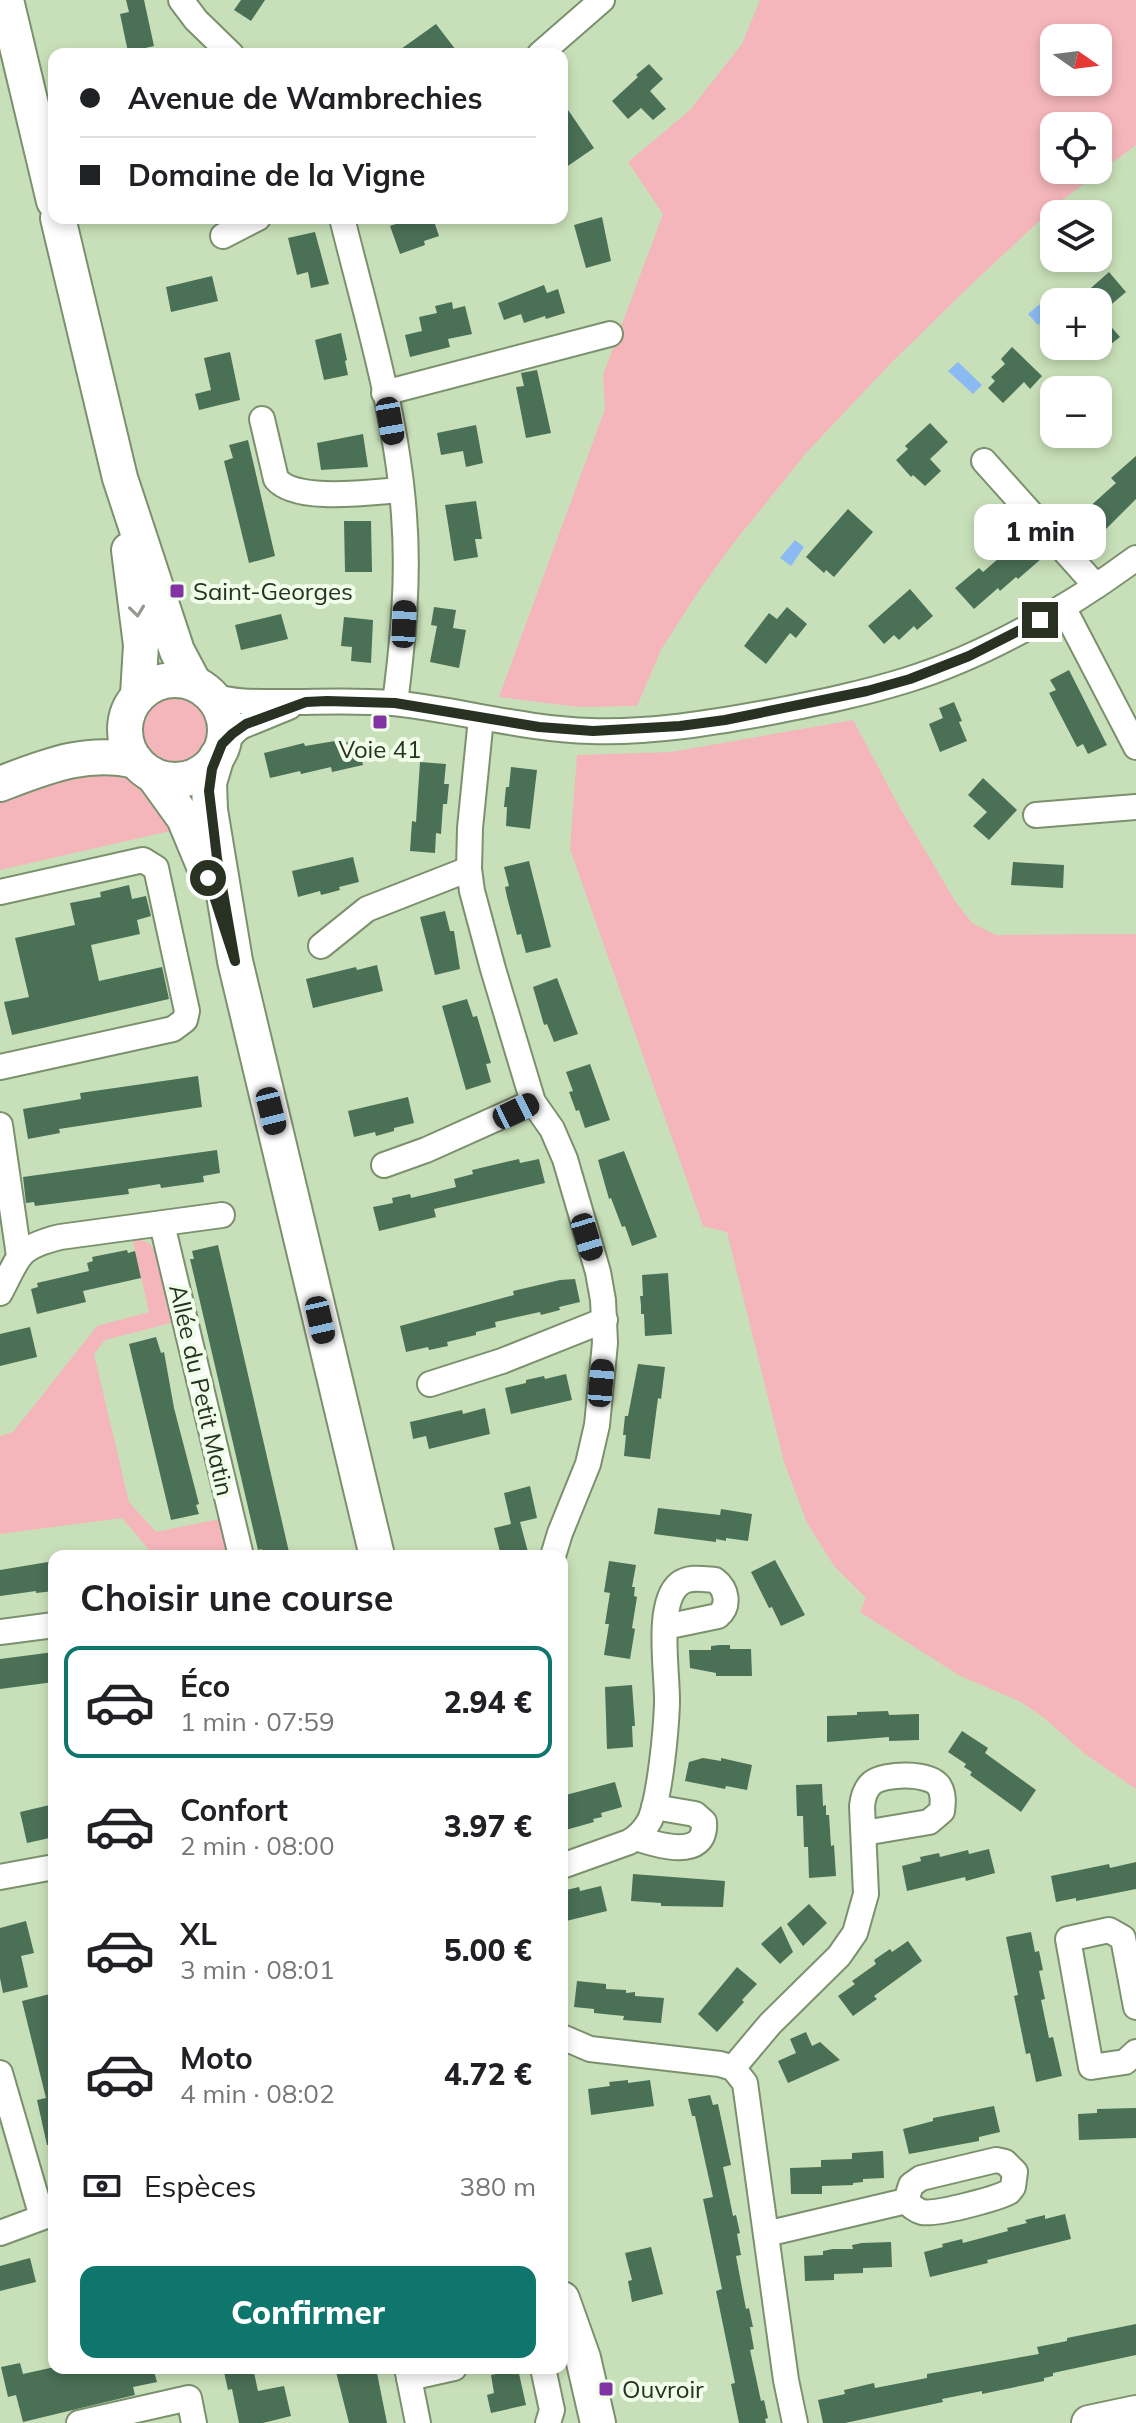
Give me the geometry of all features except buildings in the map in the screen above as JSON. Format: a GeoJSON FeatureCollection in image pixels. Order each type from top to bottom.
{"type":"FeatureCollection","features":[{"type":"Feature","properties":{"kind":"main road"},"geometry":{"type":"LineString","coordinates":[[6,0],[48,176]]}},
{"type":"Feature","properties":{"kind":"main road"},"geometry":{"type":"LineString","coordinates":[[59,224],[120,478],[177,651],[223,718],[220,750],[209,783],[210,810],[235,961],[376,1550]]}},
{"type":"Feature","properties":{"kind":"main road"},"geometry":{"type":"LineString","coordinates":[[120,478],[141,645],[134,702],[125,722],[125,736],[129,749],[175,803],[194,837],[235,961]]}},
{"type":"Feature","properties":{"kind":"main road"},"geometry":{"type":"LineString","coordinates":[[9,780],[59,754],[155,684],[181,680],[203,690]]}},
{"type":"Feature","properties":{"kind":"main road"},"geometry":{"type":"LineString","coordinates":[[9,780],[80,758],[107,756],[171,780],[189,778],[205,769],[220,750]]}},
{"type":"Feature","properties":{"kind":"main road"},"geometry":{"type":"LineString","coordinates":[[568,2316],[585,2366],[598,2423]]}},
{"type":"Feature","properties":{"kind":"main road"},"geometry":{"type":"LineString","coordinates":[[568,2374],[579,2423]]}},
{"type":"Feature","properties":{"kind":"main road"},"geometry":{"type":"LineString","coordinates":[[1089,2423],[1136,2413]]}},
{"type":"Feature","properties":{"kind":"street"},"geometry":{"type":"LineString","coordinates":[[181,0],[196,20],[225,48]]}},
{"type":"Feature","properties":{"kind":"street"},"geometry":{"type":"LineString","coordinates":[[547,48],[602,0]]}},
{"type":"Feature","properties":{"kind":"street"},"geometry":{"type":"LineString","coordinates":[[223,236],[246,224]]}},
{"type":"Feature","properties":{"kind":"street"},"geometry":{"type":"LineString","coordinates":[[343,224],[384,393],[401,490],[405,597],[395,703]]}},
{"type":"Feature","properties":{"kind":"street"},"geometry":{"type":"LineString","coordinates":[[384,393],[610,334]]}},
{"type":"Feature","properties":{"kind":"street"},"geometry":{"type":"LineString","coordinates":[[262,419],[276,479],[282,486],[313,494],[401,490]]}},
{"type":"Feature","properties":{"kind":"street"},"geometry":{"type":"LineString","coordinates":[[984,461],[1096,586]]}},
{"type":"Feature","properties":{"kind":"street"},"geometry":{"type":"LineString","coordinates":[[203,690],[239,702],[395,703],[539,727],[604,731],[738,718],[867,691],[910,679],[969,656],[1063,607],[1136,558]]}},
{"type":"Feature","properties":{"kind":"street"},"geometry":{"type":"LineString","coordinates":[[1063,607],[1136,747]]}},
{"type":"Feature","properties":{"kind":"street"},"geometry":{"type":"LineString","coordinates":[[220,750],[232,734],[246,724],[306,702]]}},
{"type":"Feature","properties":{"kind":"street"},"geometry":{"type":"LineString","coordinates":[[481,718],[469,869],[481,926],[533,1102],[552,1129],[565,1159],[598,1272],[605,1320],[601,1390],[592,1445],[582,1482],[555,1550]]}},
{"type":"Feature","properties":{"kind":"street"},"geometry":{"type":"LineString","coordinates":[[1036,815],[1136,807]]}},
{"type":"Feature","properties":{"kind":"street"},"geometry":{"type":"LineString","coordinates":[[0,892],[143,860],[151,863],[156,868],[187,1011],[185,1020],[173,1029],[0,1067]]}},
{"type":"Feature","properties":{"kind":"street"},"geometry":{"type":"LineString","coordinates":[[321,946],[367,909],[469,869]]}},
{"type":"Feature","properties":{"kind":"street"},"geometry":{"type":"LineString","coordinates":[[384,1165],[426,1150],[533,1102]]}},
{"type":"Feature","properties":{"kind":"street"},"geometry":{"type":"LineString","coordinates":[[2,1135],[19,1256]]}},
{"type":"Feature","properties":{"kind":"street"},"geometry":{"type":"LineString","coordinates":[[0,1293],[19,1256],[29,1247],[60,1237],[222,1215]]}},
{"type":"Feature","properties":{"kind":"street","name":"Allée du Petit Matin"},"geometry":{"type":"LineString","coordinates":[[162,1224],[240,1550]]}},
{"type":"Feature","properties":{"kind":"street"},"geometry":{"type":"LineString","coordinates":[[430,1384],[502,1361],[605,1320]]}},
{"type":"Feature","properties":{"kind":"street"},"geometry":{"type":"LineString","coordinates":[[0,1632],[48,1626]]}},
{"type":"Feature","properties":{"kind":"street"},"geometry":{"type":"LineString","coordinates":[[568,1864],[636,1838],[649,1820],[654,1807],[667,1704],[665,1627]]}},
{"type":"Feature","properties":{"kind":"street"},"geometry":{"type":"LineString","coordinates":[[636,1838],[662,1846],[689,1847],[700,1840],[704,1822],[695,1814],[654,1807]]}},
{"type":"Feature","properties":{"kind":"street"},"geometry":{"type":"LineString","coordinates":[[733,2068],[770,2024],[839,1956],[855,1933],[866,1894],[864,1833]]}},
{"type":"Feature","properties":{"kind":"street"},"geometry":{"type":"LineString","coordinates":[[0,1877],[48,1868]]}},
{"type":"Feature","properties":{"kind":"street"},"geometry":{"type":"LineString","coordinates":[[1136,2007],[1134,1972],[1123,1938],[1109,1930],[1068,1939],[1091,2067],[1125,2062],[1136,2052]]}},
{"type":"Feature","properties":{"kind":"street"},"geometry":{"type":"LineString","coordinates":[[568,2040],[590,2049],[709,2061],[733,2068],[745,2083],[786,2380],[795,2423]]}},
{"type":"Feature","properties":{"kind":"street"},"geometry":{"type":"LineString","coordinates":[[0,2073],[48,2215],[0,2233]]}},
{"type":"Feature","properties":{"kind":"street"},"geometry":{"type":"LineString","coordinates":[[766,2234],[906,2201]]}},
{"type":"Feature","properties":{"kind":"street"},"geometry":{"type":"LineString","coordinates":[[408,2374],[418,2423]]}},
{"type":"Feature","properties":{"kind":"street"},"geometry":{"type":"LineString","coordinates":[[544,2374],[552,2410],[548,2423]]}},
{"type":"Feature","properties":{"kind":"street"},"geometry":{"type":"LineString","coordinates":[[79,2423],[189,2398],[194,2423]]}},
{"type":"Feature","properties":{"kind":"shaded area"},"geometry":{"type":"Polygon","coordinates":[[[760,0],[1136,0],[1136,145],[1112,163],[1112,112],[1040,112],[1040,184],[1084,184],[1062,200],[1040,200],[1040,220],[892,362],[807,452],[698,592],[661,650],[637,706],[578,707],[499,697],[605,409],[603,375],[663,214],[628,162],[690,110],[742,44],[760,0]]]}},
{"type":"Feature","properties":{"kind":"shaded area"},"geometry":{"type":"Polygon","coordinates":[[[168,696],[180,696],[192,701],[202,711],[207,729],[205,742],[192,757],[180,762],[168,762],[156,757],[146,747],[141,735],[141,723],[146,711],[156,701],[168,696]]]}},
{"type":"Feature","properties":{"kind":"shaded area"},"geometry":{"type":"Polygon","coordinates":[[[853,720],[900,808],[955,901],[972,923],[996,935],[1136,934],[1136,1789],[1085,1754],[1043,1717],[1019,1701],[960,1676],[860,1612],[866,1598],[834,1566],[807,1523],[784,1462],[727,1232],[703,1226],[570,849],[577,755],[671,752],[853,720]]]}},
{"type":"Feature","properties":{"kind":"shaded area"},"geometry":{"type":"Polygon","coordinates":[[[110,767],[154,795],[170,831],[0,870],[0,800],[74,772],[110,767]]]}},
{"type":"Feature","properties":{"kind":"shaded area"},"geometry":{"type":"Polygon","coordinates":[[[132,1237],[149,1243],[155,1251],[171,1323],[105,1340],[94,1354],[129,1502],[156,1532],[219,1519],[227,1550],[149,1550],[122,1518],[0,1534],[0,1436],[13,1432],[97,1326],[149,1312],[132,1237]]]}},
{"type":"Feature","properties":{"kind":"water"},"geometry":{"type":"Polygon","coordinates":[[[1040,304],[1040,323],[1038,325],[1028,314],[1040,304]]]}},
{"type":"Feature","properties":{"kind":"water"},"geometry":{"type":"Polygon","coordinates":[[[958,362],[982,385],[973,394],[948,371],[958,362]]]}},
{"type":"Feature","properties":{"kind":"water"},"geometry":{"type":"Polygon","coordinates":[[[795,540],[804,547],[791,566],[780,558],[795,540]]]}},
{"type":"Feature","properties":{"kind":"place","name":"Saint-Georges"},"geometry":{"type":"Point","coordinates":[177,591]}},
{"type":"Feature","properties":{"kind":"place","name":"Voie 41"},"geometry":{"type":"Point","coordinates":[380,722]}},
{"type":"Feature","properties":{"kind":"place","name":"Ouvroir"},"geometry":{"type":"Point","coordinates":[606,2389]}},
{"type":"Feature","properties":{"kind":"route"},"geometry":{"type":"LineString","coordinates":[[208,878],[235,961],[217,858],[209,783],[222,744],[246,724],[279,710],[306,702],[353,701],[395,703],[565,730],[616,731],[680,726],[812,703],[910,679],[969,656],[1040,620]]}}]}
